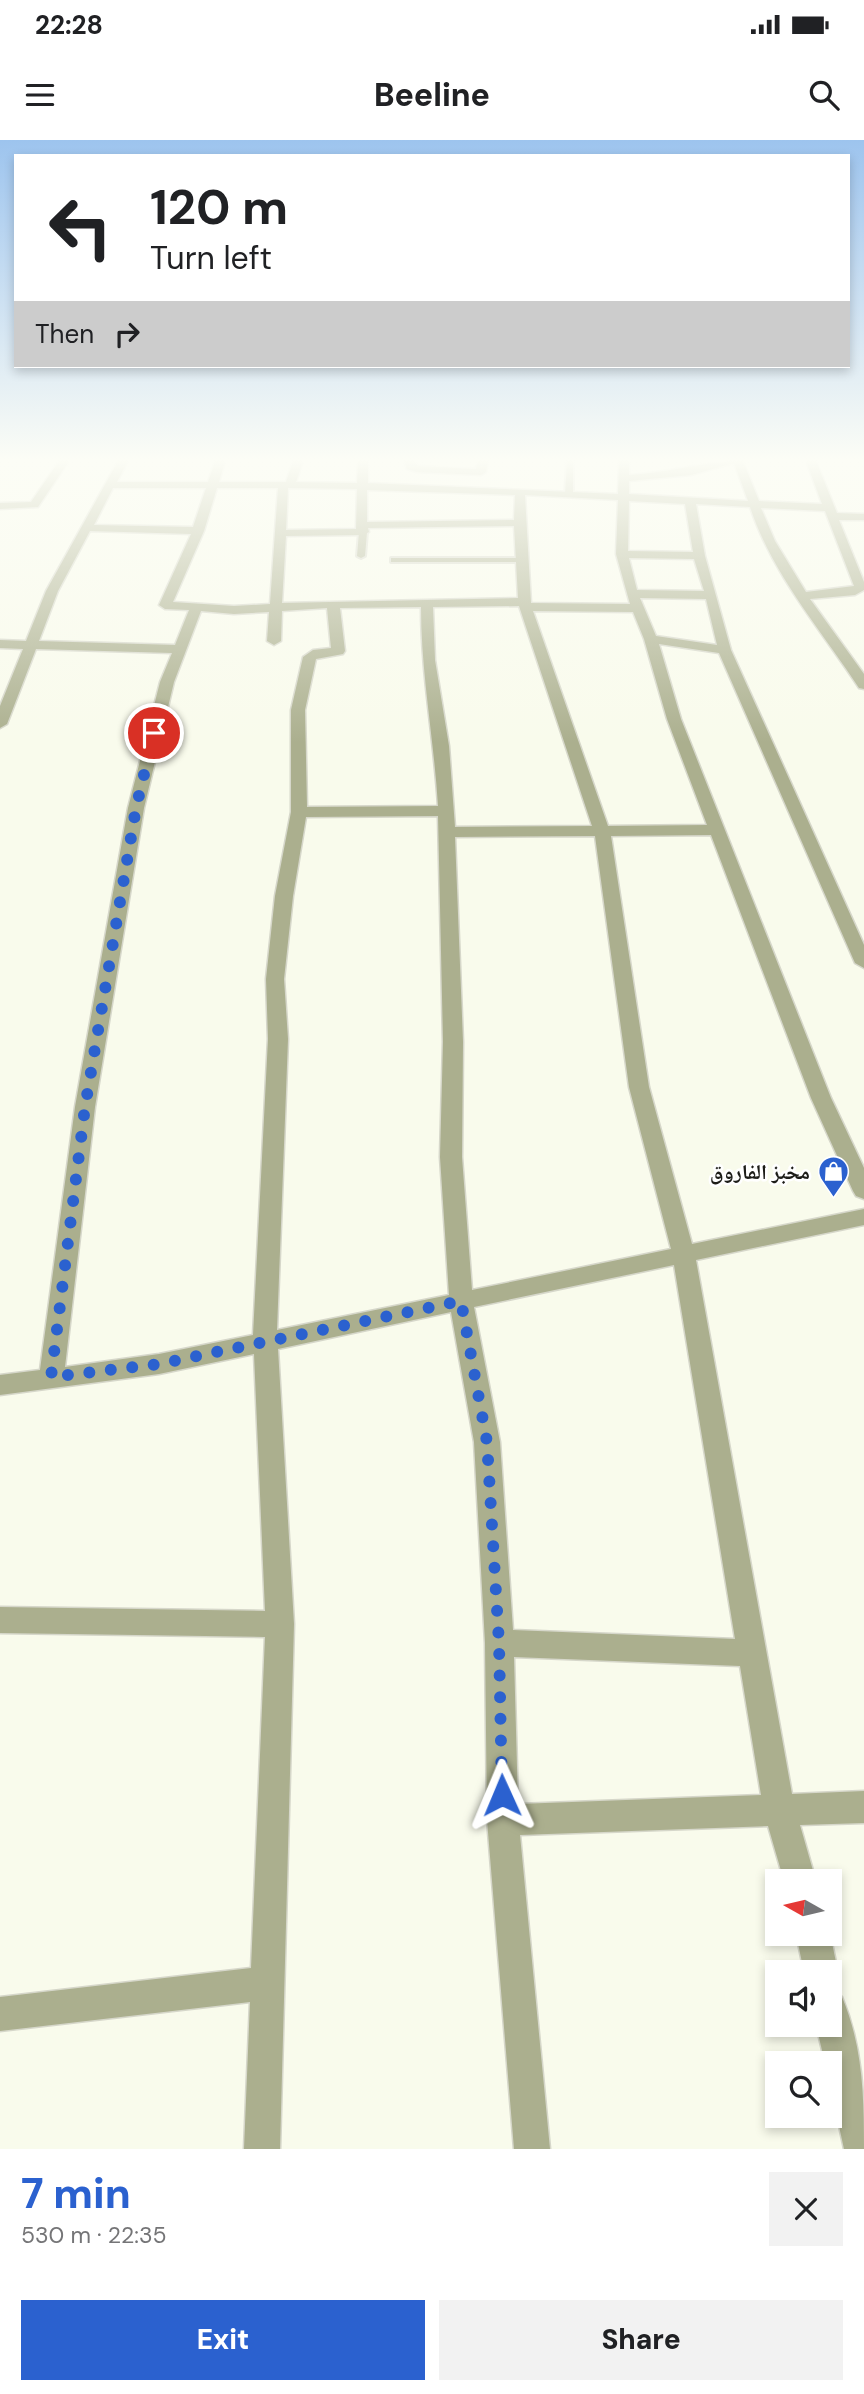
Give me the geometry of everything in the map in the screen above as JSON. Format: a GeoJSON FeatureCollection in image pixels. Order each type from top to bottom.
{"type":"FeatureCollection","features":[{"type":"Feature","properties":{"kind":"street"},"geometry":{"type":"LineString","coordinates":[[0,724],[52,591],[72,555]]}},
{"type":"Feature","properties":{"kind":"street"},"geometry":{"type":"LineString","coordinates":[[187,555],[165,605],[196,606],[196,609],[333,604],[525,604],[636,601],[709,595]]}},
{"type":"Feature","properties":{"kind":"street"},"geometry":{"type":"LineString","coordinates":[[274,641],[279,555]]}},
{"type":"Feature","properties":{"kind":"street"},"geometry":{"type":"LineString","coordinates":[[521,555],[525,604],[602,831],[639,1087],[684,1255],[779,1808],[797,1869]]}},
{"type":"Feature","properties":{"kind":"street"},"geometry":{"type":"LineString","coordinates":[[622,555],[630,589],[651,639],[674,719],[716,830],[821,1098],[864,1191]]}},
{"type":"Feature","properties":{"kind":"street"},"geometry":{"type":"LineString","coordinates":[[651,555],[699,556],[709,595],[719,619],[724,650],[864,963]]}},
{"type":"Feature","properties":{"kind":"street"},"geometry":{"type":"LineString","coordinates":[[777,555],[864,685]]}},
{"type":"Feature","properties":{"kind":"street"},"geometry":{"type":"LineString","coordinates":[[803,596],[859,589],[858,569]]}},
{"type":"Feature","properties":{"kind":"street"},"geometry":{"type":"LineString","coordinates":[[427,603],[428,660],[442,747],[446,821],[453,1042],[451,1157],[461,1301],[487,1442],[499,1643],[503,1820],[532,2149]]}},
{"type":"Feature","properties":{"kind":"street"},"geometry":{"type":"LineString","coordinates":[[262,2149],[279,1624],[265,1341],[278,1039],[276,955],[299,812],[298,710],[310,657],[318,653],[338,651],[333,604]]}},
{"type":"Feature","properties":{"kind":"street"},"geometry":{"type":"LineString","coordinates":[[51,1377],[85,1107],[136,808],[167,682],[196,609]]}},
{"type":"Feature","properties":{"kind":"street"},"geometry":{"type":"LineString","coordinates":[[651,639],[724,650]]}},
{"type":"Feature","properties":{"kind":"street"},"geometry":{"type":"LineString","coordinates":[[0,644],[180,649]]}},
{"type":"Feature","properties":{"kind":"street"},"geometry":{"type":"LineString","coordinates":[[843,651],[864,652]]}},
{"type":"Feature","properties":{"kind":"street"},"geometry":{"type":"LineString","coordinates":[[299,812],[602,831],[716,830]]}},
{"type":"Feature","properties":{"kind":"street"},"geometry":{"type":"LineString","coordinates":[[0,1385],[159,1364],[684,1255],[862,1221]]}},
{"type":"Feature","properties":{"kind":"street"},"geometry":{"type":"LineString","coordinates":[[0,1620],[279,1624]]}},
{"type":"Feature","properties":{"kind":"street"},"geometry":{"type":"LineString","coordinates":[[499,1643],[753,1653]]}},
{"type":"Feature","properties":{"kind":"street"},"geometry":{"type":"LineString","coordinates":[[503,1820],[864,1807]]}},
{"type":"Feature","properties":{"kind":"street"},"geometry":{"type":"LineString","coordinates":[[0,2014],[268,1983]]}},
{"type":"Feature","properties":{"kind":"street"},"geometry":{"type":"LineString","coordinates":[[837,2037],[862,2149]]}},
{"type":"Feature","properties":{"kind":"lane"},"geometry":{"type":"LineString","coordinates":[[394,560],[521,560]]}},
{"type":"Feature","properties":{"kind":"place","name":"مخبز الفاروق"},"geometry":{"type":"Point","coordinates":[833,1199]}},
{"type":"Feature","properties":{"kind":"route"},"geometry":{"type":"LineString","coordinates":[[154,733],[136,808],[85,1107],[51,1377],[159,1364],[461,1301],[487,1442],[499,1643],[502,1795]]}}]}
